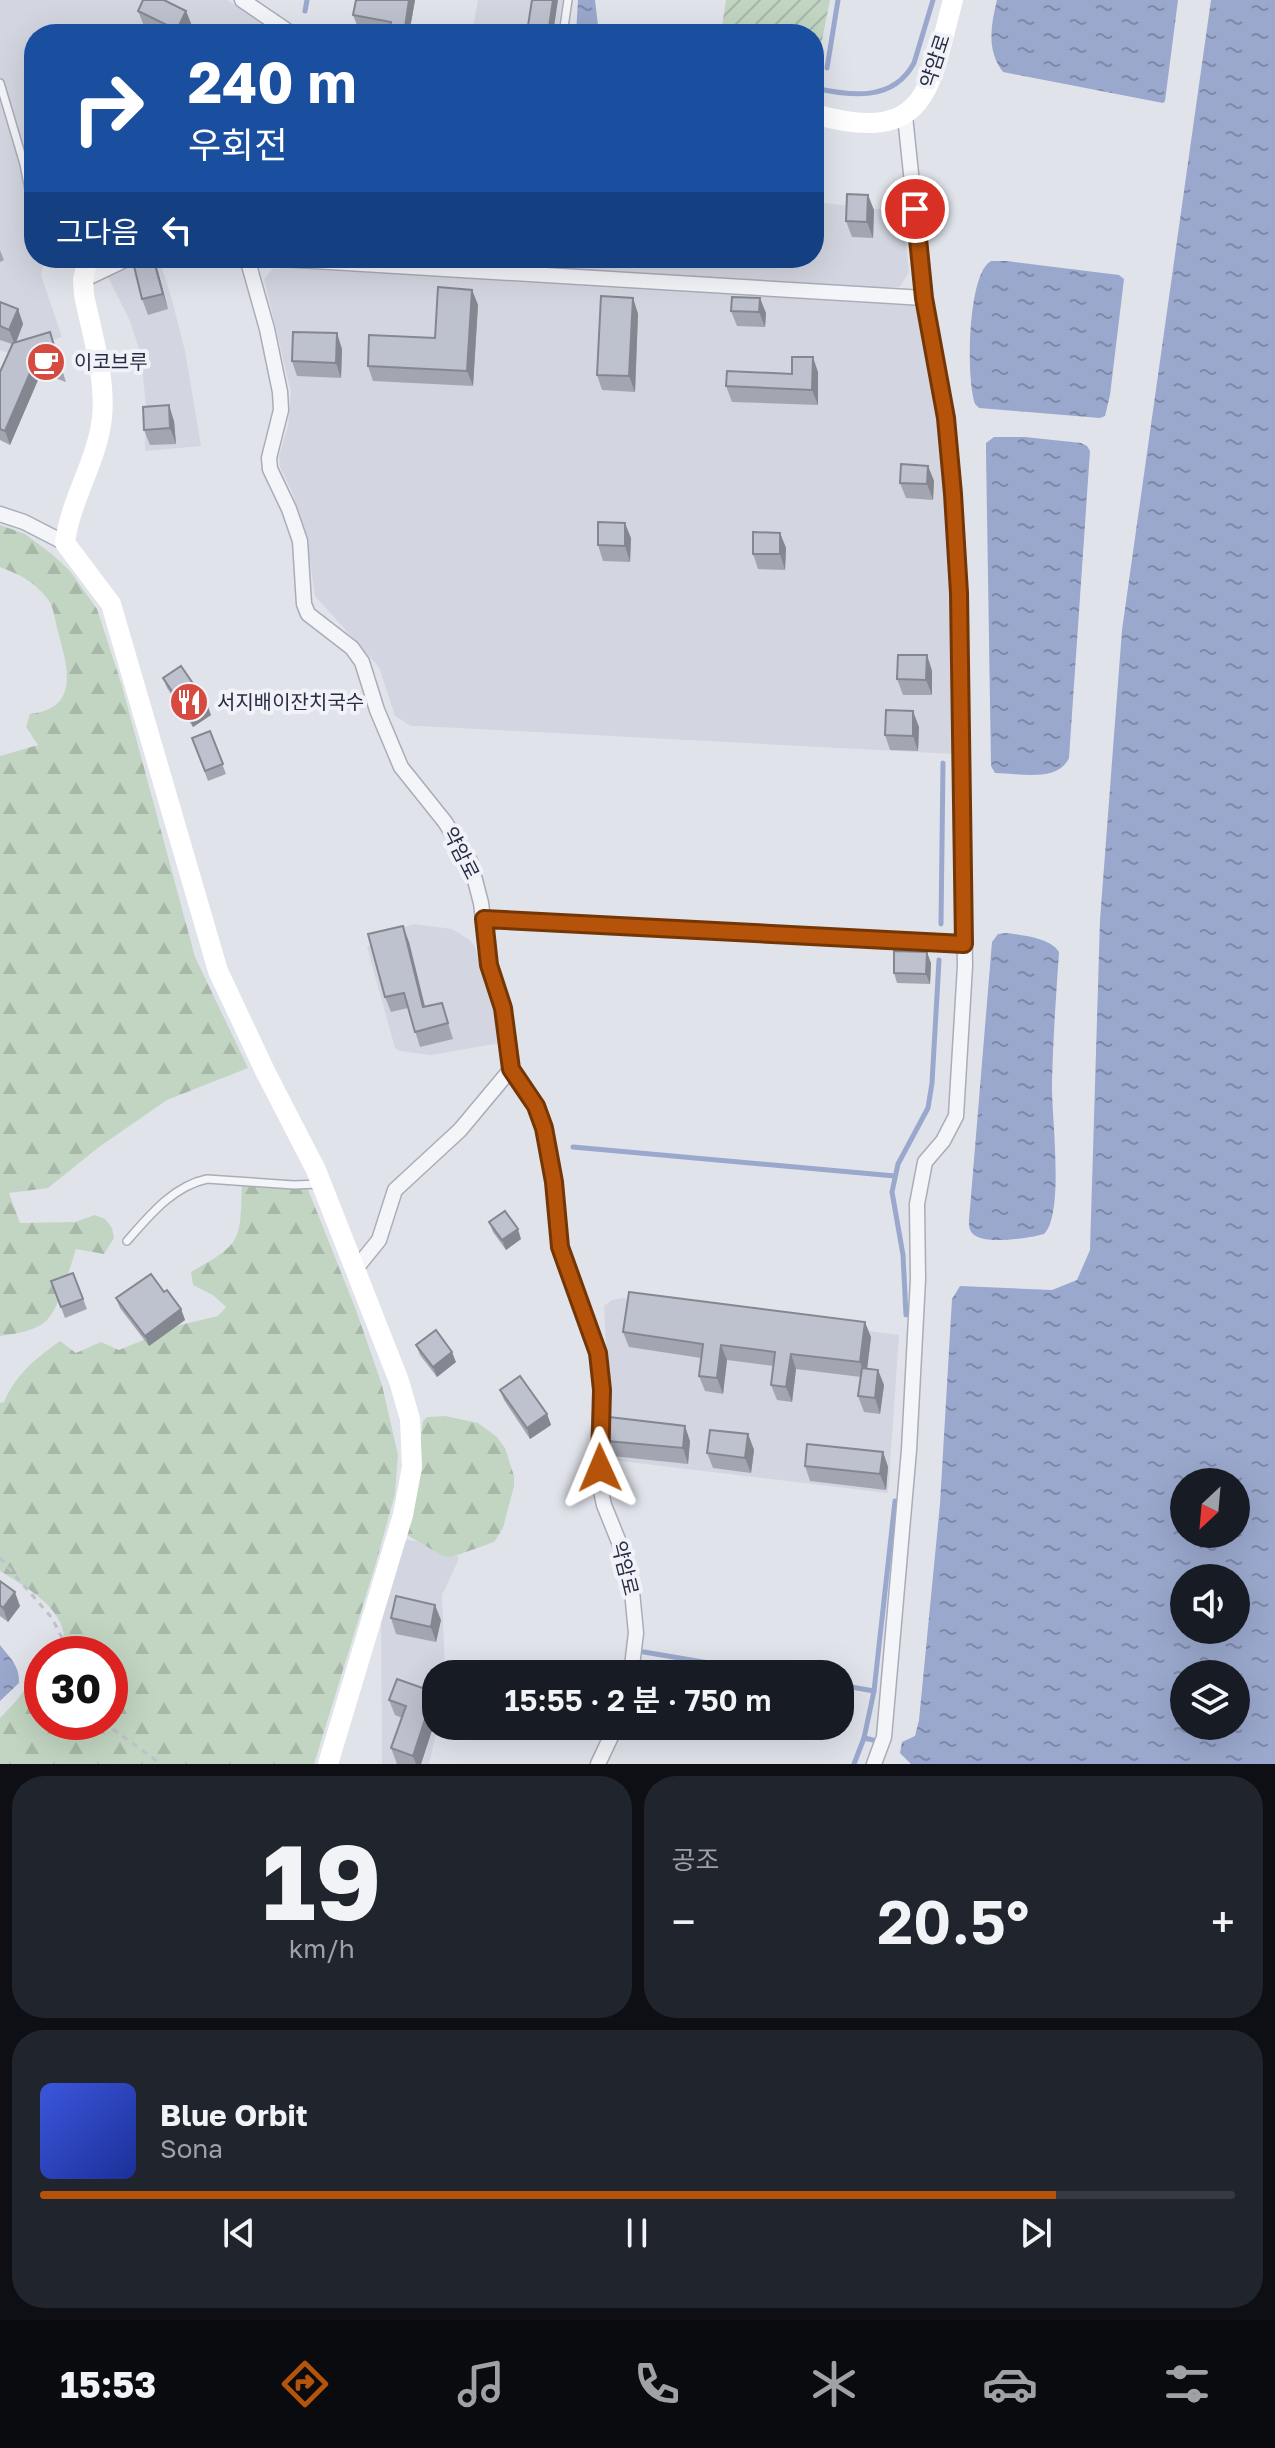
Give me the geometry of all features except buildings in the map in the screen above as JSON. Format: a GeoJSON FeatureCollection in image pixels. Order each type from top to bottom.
{"type":"FeatureCollection","features":[{"type":"Feature","properties":{"kind":"street"},"geometry":{"type":"LineString","coordinates":[[242,0],[277,24]]}},
{"type":"Feature","properties":{"kind":"street","name":"약암로"},"geometry":{"type":"LineString","coordinates":[[905,116],[915,108],[926,90],[953,0]]}},
{"type":"Feature","properties":{"kind":"street"},"geometry":{"type":"LineString","coordinates":[[824,116],[861,122],[905,116],[924,298],[946,418],[959,609],[964,944],[956,1116],[943,1141],[925,1162],[917,1204],[918,1279],[909,1450],[884,1737],[874,1764]]}},
{"type":"Feature","properties":{"kind":"street"},"geometry":{"type":"LineString","coordinates":[[65,543],[102,418],[101,387],[83,280],[86,268]]}},
{"type":"Feature","properties":{"kind":"street"},"geometry":{"type":"LineString","coordinates":[[83,280],[108,268]]}},
{"type":"Feature","properties":{"kind":"street","name":"약암로"},"geometry":{"type":"LineString","coordinates":[[250,268],[280,392],[281,410],[269,458],[270,469],[300,541],[304,604],[308,614],[352,648],[362,662],[377,710],[401,767],[445,822],[470,861],[477,883],[489,965],[503,1008],[511,1069],[536,1106],[544,1128],[554,1182],[560,1247],[598,1353],[602,1390],[598,1446],[601,1491],[631,1581],[636,1633],[633,1660]]}},
{"type":"Feature","properties":{"kind":"street"},"geometry":{"type":"LineString","coordinates":[[429,268],[924,298]]}},
{"type":"Feature","properties":{"kind":"street"},"geometry":{"type":"LineString","coordinates":[[0,514],[24,522],[65,543],[111,604],[218,971],[321,1184],[399,1381],[410,1419],[412,1467],[403,1515],[328,1764]]}},
{"type":"Feature","properties":{"kind":"street"},"geometry":{"type":"LineString","coordinates":[[484,919],[964,944]]}},
{"type":"Feature","properties":{"kind":"street"},"geometry":{"type":"LineString","coordinates":[[354,1271],[379,1240],[395,1190],[460,1130],[511,1069]]}},
{"type":"Feature","properties":{"kind":"street"},"geometry":{"type":"LineString","coordinates":[[598,1764],[609,1740]]}},
{"type":"Feature","properties":{"kind":"lane"},"geometry":{"type":"LineString","coordinates":[[564,24],[568,0]]}},
{"type":"Feature","properties":{"kind":"lane"},"geometry":{"type":"LineString","coordinates":[[0,83],[24,164]]}},
{"type":"Feature","properties":{"kind":"lane"},"geometry":{"type":"LineString","coordinates":[[127,1241],[158,1207],[196,1181],[321,1184]]}},
{"type":"Feature","properties":{"kind":"path"},"geometry":{"type":"LineString","coordinates":[[0,1558],[52,1618],[61,1636]]}},
{"type":"Feature","properties":{"kind":"path"},"geometry":{"type":"LineString","coordinates":[[128,1740],[161,1764]]}},
{"type":"Feature","properties":{"kind":"shaded area"},"geometry":{"type":"Polygon","coordinates":[[[0,0],[227,0],[265,24],[24,24],[24,268],[43,268],[41,275],[62,337],[12,354],[0,350],[0,0]]]}},
{"type":"Feature","properties":{"kind":"shaded area"},"geometry":{"type":"Polygon","coordinates":[[[478,0],[563,0],[559,24],[474,24],[478,0]]]}},
{"type":"Feature","properties":{"kind":"shaded area"},"geometry":{"type":"Polygon","coordinates":[[[824,203],[897,211],[903,219],[909,272],[900,287],[856,289],[503,268],[824,268],[824,203]]]}},
{"type":"Feature","properties":{"kind":"shaded area"},"geometry":{"type":"Polygon","coordinates":[[[128,268],[162,268],[185,351],[201,446],[145,451],[146,407],[141,355],[130,321],[108,277],[128,268]]]}},
{"type":"Feature","properties":{"kind":"shaded area"},"geometry":{"type":"Polygon","coordinates":[[[272,269],[914,306],[919,310],[940,412],[949,524],[955,754],[411,726],[395,716],[379,667],[315,596],[306,534],[280,467],[279,456],[288,426],[291,392],[264,279],[272,269]]]}},
{"type":"Feature","properties":{"kind":"shaded area"},"geometry":{"type":"Polygon","coordinates":[[[414,924],[452,929],[470,940],[496,1013],[500,1043],[431,1055],[395,1048],[367,947],[414,924]]]}},
{"type":"Feature","properties":{"kind":"shaded area"},"geometry":{"type":"Polygon","coordinates":[[[623,1298],[899,1335],[888,1493],[604,1459],[608,1386],[604,1306],[612,1300],[623,1298]]]}},
{"type":"Feature","properties":{"kind":"shaded area"},"geometry":{"type":"Polygon","coordinates":[[[406,1540],[416,1541],[452,1557],[458,1556],[442,1595],[444,1660],[422,1660],[422,1740],[435,1740],[429,1764],[382,1764],[381,1610],[406,1540]]]}},
{"type":"Feature","properties":{"kind":"green space"},"geometry":{"type":"Polygon","coordinates":[[[726,0],[830,0],[824,30],[824,24],[722,24],[726,0]]]}},
{"type":"Feature","properties":{"kind":"green space"},"geometry":{"type":"Polygon","coordinates":[[[0,525],[25,534],[53,555],[70,571],[97,609],[122,686],[195,957],[248,1068],[167,1100],[99,1147],[48,1188],[9,1193],[20,1223],[75,1222],[95,1215],[105,1219],[112,1228],[114,1238],[104,1254],[76,1249],[60,1297],[47,1320],[31,1329],[0,1336],[0,756],[38,745],[26,727],[30,714],[57,704],[63,695],[67,672],[49,600],[31,582],[0,567],[0,525]]]}},
{"type":"Feature","properties":{"kind":"green space"},"geometry":{"type":"Polygon","coordinates":[[[242,1184],[307,1187],[382,1385],[398,1455],[395,1494],[314,1764],[0,1764],[0,1718],[24,1690],[24,1740],[128,1740],[128,1636],[63,1636],[61,1623],[47,1605],[0,1571],[0,1403],[4,1402],[27,1368],[60,1341],[76,1353],[101,1342],[119,1350],[180,1325],[218,1316],[226,1307],[213,1295],[193,1285],[191,1272],[229,1247],[235,1239],[240,1219],[242,1184]]]}},
{"type":"Feature","properties":{"kind":"green space"},"geometry":{"type":"Polygon","coordinates":[[[445,1416],[478,1423],[497,1437],[505,1448],[514,1476],[503,1528],[494,1542],[452,1557],[443,1556],[407,1535],[423,1421],[427,1417],[445,1416]]]}},
{"type":"Feature","properties":{"kind":"water"},"geometry":{"type":"Polygon","coordinates":[[[578,0],[595,0],[598,24],[577,24],[578,0]]]}},
{"type":"Feature","properties":{"kind":"water"},"geometry":{"type":"Polygon","coordinates":[[[997,0],[1178,0],[1165,101],[1003,72],[992,46],[997,0]]]}},
{"type":"Feature","properties":{"kind":"water"},"geometry":{"type":"Polygon","coordinates":[[[1211,0],[1275,0],[1275,1764],[911,1764],[900,1753],[902,1742],[915,1736],[919,1720],[940,1504],[952,1299],[960,1286],[1052,1290],[1077,1280],[1090,1250],[1100,920],[1122,630],[1211,0]]]}},
{"type":"Feature","properties":{"kind":"water"},"geometry":{"type":"Polygon","coordinates":[[[991,261],[1119,275],[1124,279],[1105,416],[979,408],[975,404],[970,373],[973,306],[983,270],[991,261]]]}},
{"type":"Feature","properties":{"kind":"water"},"geometry":{"type":"Polygon","coordinates":[[[994,437],[1081,443],[1090,451],[1069,758],[1064,766],[1047,774],[995,773],[991,766],[986,443],[994,437]]]}},
{"type":"Feature","properties":{"kind":"water"},"geometry":{"type":"Polygon","coordinates":[[[998,934],[1043,940],[1059,952],[1052,1082],[1056,1162],[1054,1206],[1044,1234],[995,1240],[977,1237],[972,1233],[969,1220],[992,942],[998,934]]]}},
{"type":"Feature","properties":{"kind":"water"},"geometry":{"type":"Polygon","coordinates":[[[0,1645],[16,1667],[19,1683],[0,1701],[0,1645]]]}},
{"type":"Feature","properties":{"kind":"waterway"},"geometry":{"type":"LineString","coordinates":[[305,11],[307,0]]}},
{"type":"Feature","properties":{"kind":"waterway"},"geometry":{"type":"LineString","coordinates":[[827,68],[838,0]]}},
{"type":"Feature","properties":{"kind":"waterway"},"geometry":{"type":"LineString","coordinates":[[824,90],[870,93],[883,90],[905,76],[914,63],[933,0]]}},
{"type":"Feature","properties":{"kind":"waterway"},"geometry":{"type":"LineString","coordinates":[[941,924],[943,763]]}},
{"type":"Feature","properties":{"kind":"waterway"},"geometry":{"type":"LineString","coordinates":[[906,1315],[903,1255],[892,1192],[898,1164],[928,1108],[939,960]]}},
{"type":"Feature","properties":{"kind":"waterway"},"geometry":{"type":"LineString","coordinates":[[573,1147],[895,1176]]}},
{"type":"Feature","properties":{"kind":"waterway"},"geometry":{"type":"LineString","coordinates":[[864,1738],[874,1691],[895,1501]]}},
{"type":"Feature","properties":{"kind":"waterway"},"geometry":{"type":"LineString","coordinates":[[644,1652],[691,1660]]}},
{"type":"Feature","properties":{"kind":"waterway"},"geometry":{"type":"LineString","coordinates":[[854,1687],[874,1691]]}},
{"type":"Feature","properties":{"kind":"waterway"},"geometry":{"type":"LineString","coordinates":[[854,1764],[864,1738],[873,1740]]}},
{"type":"Feature","properties":{"kind":"place","name":"이코브루"},"geometry":{"type":"Point","coordinates":[46,362]}},
{"type":"Feature","properties":{"kind":"place","name":"서지배이잔치국수"},"geometry":{"type":"Point","coordinates":[189,702]}},
{"type":"Feature","properties":{"kind":"route"},"geometry":{"type":"LineString","coordinates":[[600,1468],[598,1446],[602,1390],[598,1353],[560,1247],[554,1182],[544,1128],[536,1106],[511,1069],[507,1028],[489,965],[484,919],[964,944],[959,593],[953,494],[946,418],[924,298],[915,209]]}}]}
